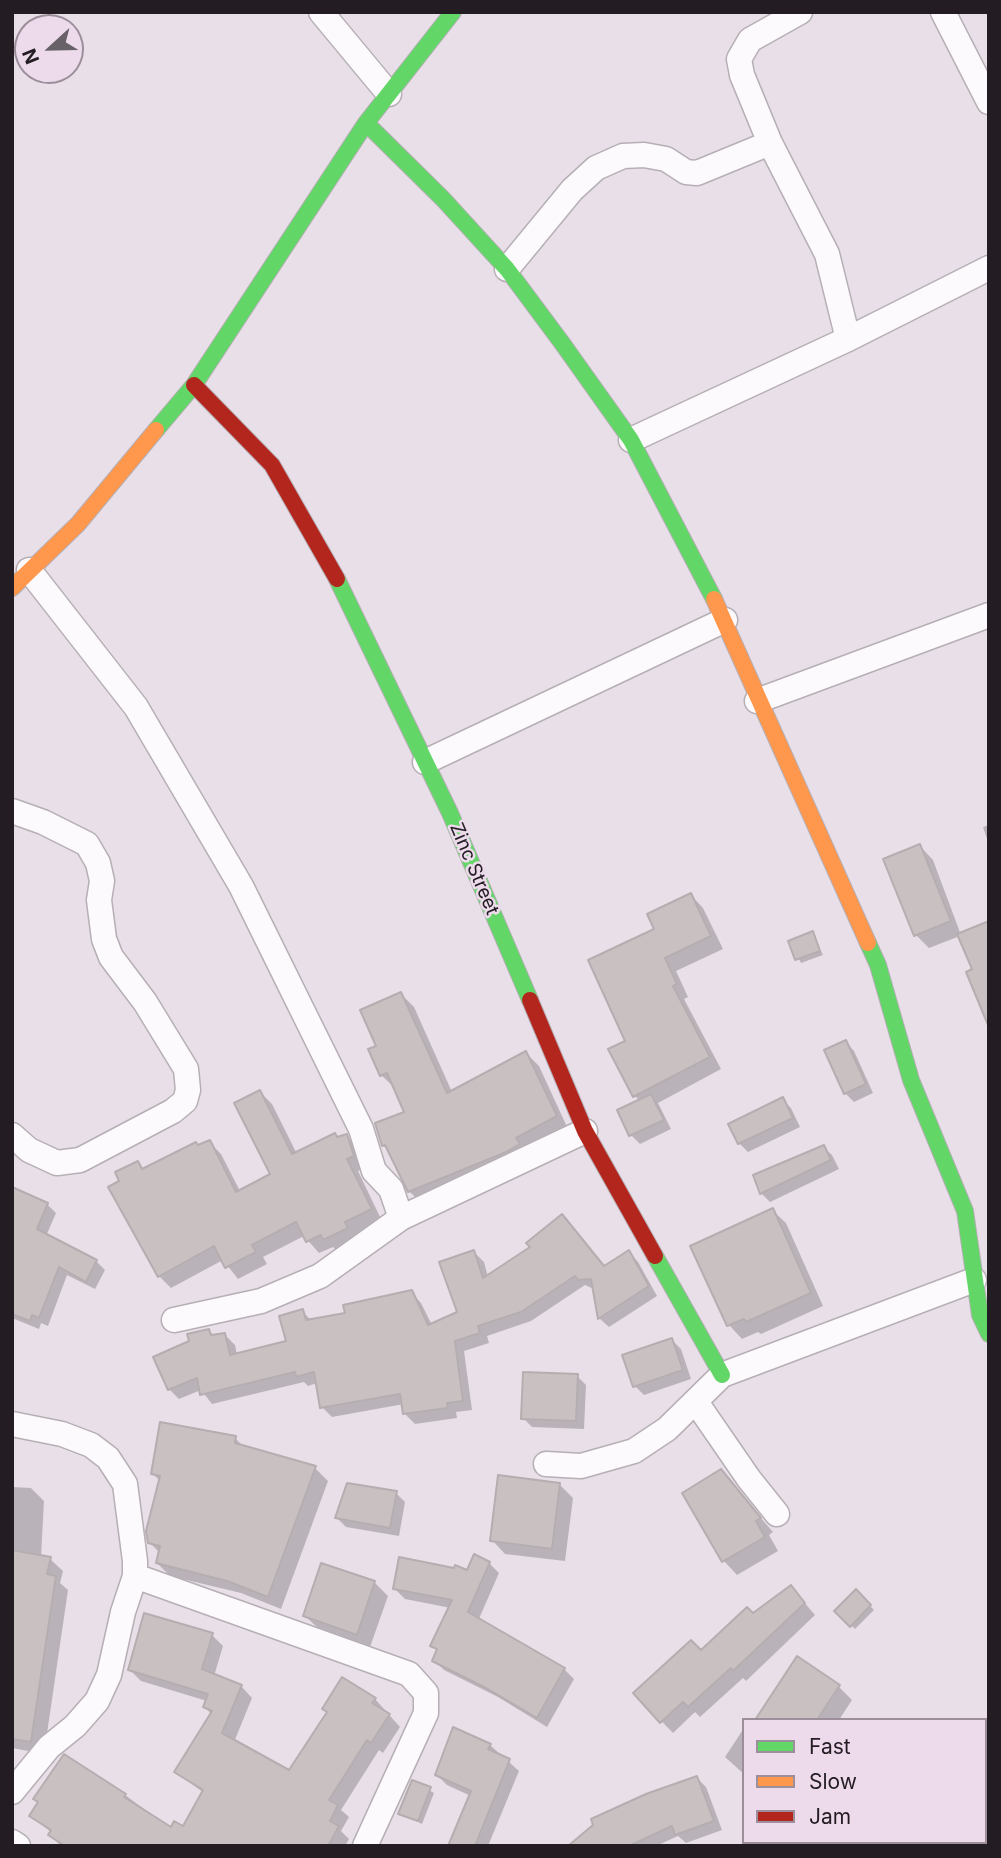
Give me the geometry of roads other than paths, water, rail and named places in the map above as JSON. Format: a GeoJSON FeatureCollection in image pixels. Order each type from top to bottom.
{"type":"FeatureCollection","features":[{"type":"Feature","properties":{"kind":"street"},"geometry":{"type":"LineString","coordinates":[[321,12],[389,94]]}},
{"type":"Feature","properties":{"kind":"street"},"geometry":{"type":"LineString","coordinates":[[401,1218],[391,1189],[374,1171],[360,1129],[241,886],[136,708],[21,579],[78,524],[194,384],[366,123],[453,12]]}},
{"type":"Feature","properties":{"kind":"street"},"geometry":{"type":"LineString","coordinates":[[800,12],[750,40],[739,59],[742,75],[770,143],[827,254],[848,339]]}},
{"type":"Feature","properties":{"kind":"street"},"geometry":{"type":"LineString","coordinates":[[943,12],[989,102]]}},
{"type":"Feature","properties":{"kind":"street"},"geometry":{"type":"LineString","coordinates":[[366,123],[443,199],[507,269],[631,440],[725,620],[757,701],[878,965],[911,1080],[965,1211],[980,1315],[989,1334]]}},
{"type":"Feature","properties":{"kind":"street"},"geometry":{"type":"LineString","coordinates":[[507,269],[554,210],[596,168],[624,156],[644,155],[666,159],[686,172],[697,173],[770,143]]}},
{"type":"Feature","properties":{"kind":"street"},"geometry":{"type":"LineString","coordinates":[[631,440],[848,339],[989,268]]}},
{"type":"Feature","properties":{"kind":"street","name":"Zinc Street"},"geometry":{"type":"LineString","coordinates":[[194,384],[272,465],[351,604],[425,762],[585,1131],[722,1375]]}},
{"type":"Feature","properties":{"kind":"street"},"geometry":{"type":"LineString","coordinates":[[757,701],[989,615]]}},
{"type":"Feature","properties":{"kind":"street"},"geometry":{"type":"LineString","coordinates":[[425,762],[725,620]]}},
{"type":"Feature","properties":{"kind":"street"},"geometry":{"type":"LineString","coordinates":[[12,811],[43,822],[87,844],[99,863],[102,881],[99,900],[104,939],[111,957],[145,1002],[186,1069],[188,1090],[185,1101],[173,1111],[80,1160],[57,1163],[29,1150],[12,1135]]}},
{"type":"Feature","properties":{"kind":"street"},"geometry":{"type":"LineString","coordinates":[[174,1320],[261,1301],[320,1276],[401,1218],[585,1131]]}},
{"type":"Feature","properties":{"kind":"street"},"geometry":{"type":"LineString","coordinates":[[546,1464],[581,1466],[634,1451],[667,1429],[722,1375],[974,1280]]}},
{"type":"Feature","properties":{"kind":"street"},"geometry":{"type":"LineString","coordinates":[[696,1402],[749,1479],[777,1514]]}},
{"type":"Feature","properties":{"kind":"street"},"geometry":{"type":"LineString","coordinates":[[12,1424],[62,1434],[91,1445],[120,1472],[129,1501],[135,1576],[122,1612],[108,1675],[97,1701],[75,1726],[49,1747],[12,1791]]}},
{"type":"Feature","properties":{"kind":"street"},"geometry":{"type":"LineString","coordinates":[[135,1576],[409,1674],[426,1693],[426,1713],[366,1846]]}},
{"type":"Feature","properties":{"kind":"street"},"geometry":{"type":"LineString","coordinates":[[12,1842],[18,1846]]}}]}
